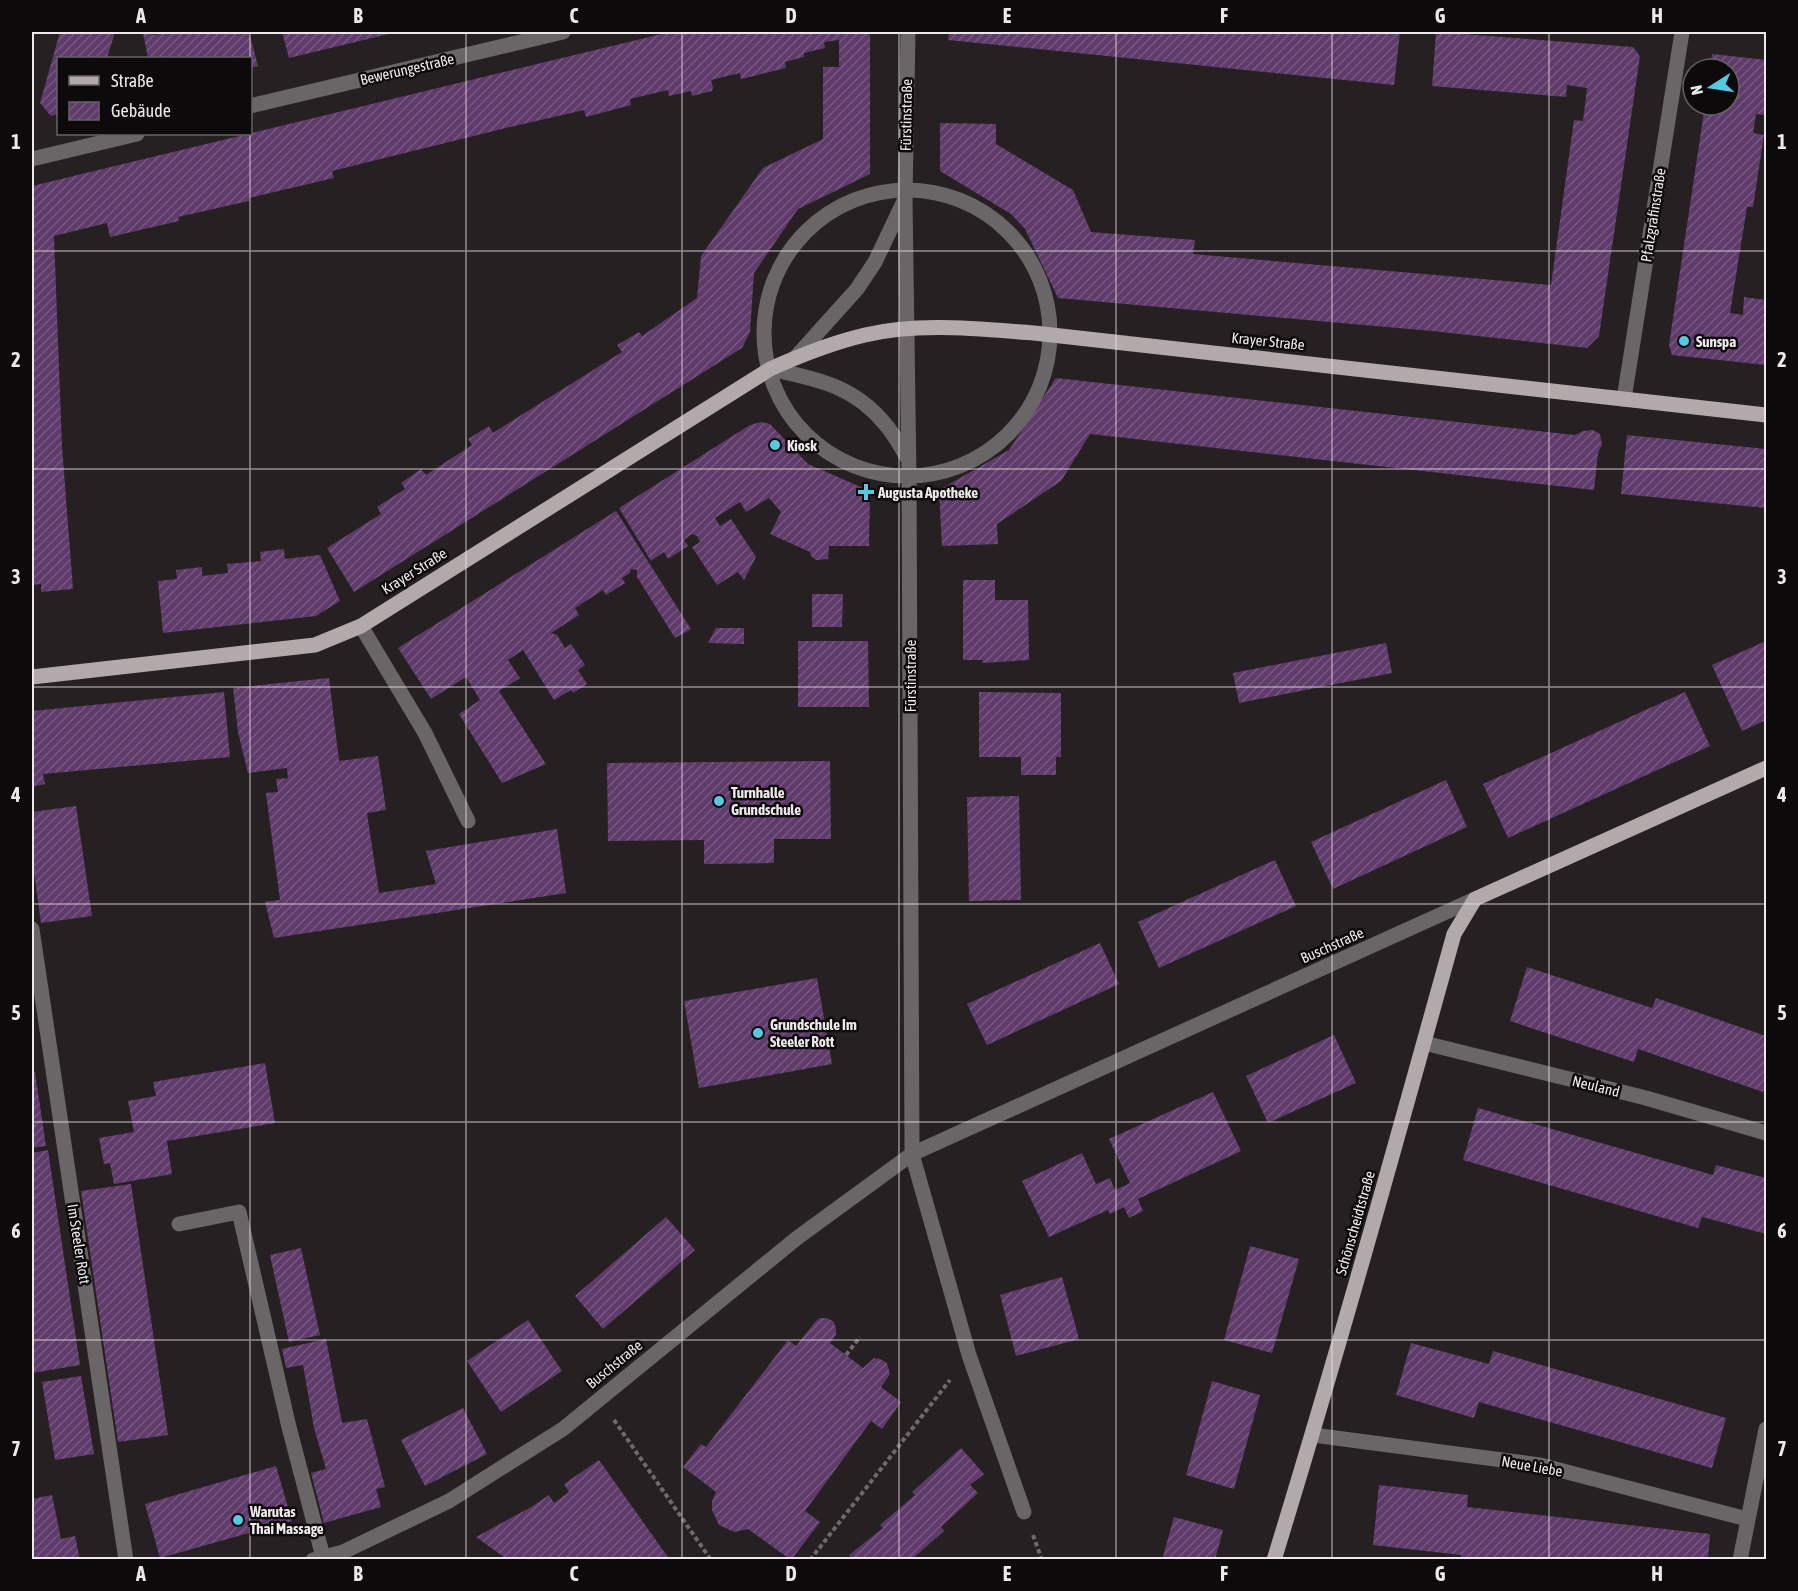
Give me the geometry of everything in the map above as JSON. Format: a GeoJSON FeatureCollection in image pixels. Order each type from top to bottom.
{"type":"FeatureCollection","features":[{"type":"Feature","properties":{"kind":"main road","name":"Krayer Straße"},"geometry":{"type":"LineString","coordinates":[[32,677],[315,645],[361,626],[770,369],[816,349],[867,335],[907,330],[959,328],[1047,334],[1767,415]]}},
{"type":"Feature","properties":{"kind":"main road","name":"Buschstraße"},"geometry":{"type":"LineString","coordinates":[[1475,899],[1767,768]]}},
{"type":"Feature","properties":{"kind":"main road","name":"Schönscheidtstraße"},"geometry":{"type":"LineString","coordinates":[[1274,1560],[1313,1435],[1454,934],[1475,899]]}},
{"type":"Feature","properties":{"kind":"street","name":"Bewerungestraße"},"geometry":{"type":"LineString","coordinates":[[252,106],[563,32]]}},
{"type":"Feature","properties":{"kind":"street","name":"Fürstinstraße"},"geometry":{"type":"LineString","coordinates":[[908,32],[905,193],[909,477],[912,1154]]}},
{"type":"Feature","properties":{"kind":"street","name":"Pfalzgräfinstraße"},"geometry":{"type":"LineString","coordinates":[[1624,399],[1682,32]]}},
{"type":"Feature","properties":{"kind":"street"},"geometry":{"type":"LineString","coordinates":[[32,159],[133,135]]}},
{"type":"Feature","properties":{"kind":"street"},"geometry":{"type":"LineString","coordinates":[[941,191],[971,206],[1009,231],[1029,258],[1044,298],[1047,334],[1044,377],[1024,419],[999,448],[953,472],[909,477],[869,473],[835,458],[811,443],[786,414],[770,369],[767,331],[770,278],[814,222],[872,192],[941,191]]}},
{"type":"Feature","properties":{"kind":"street","name":"Fürstinstraße"},"geometry":{"type":"LineString","coordinates":[[795,358],[857,290],[876,262],[905,193]]}},
{"type":"Feature","properties":{"kind":"street"},"geometry":{"type":"LineString","coordinates":[[770,369],[835,385],[854,395],[885,423],[908,459]]}},
{"type":"Feature","properties":{"kind":"street"},"geometry":{"type":"LineString","coordinates":[[361,626],[425,733],[468,821]]}},
{"type":"Feature","properties":{"kind":"street","name":"Buschstraße"},"geometry":{"type":"LineString","coordinates":[[318,1558],[343,1552],[449,1501],[563,1429],[797,1238],[912,1154],[1475,899]]}},
{"type":"Feature","properties":{"kind":"street","name":"Im Steeler Rott"},"geometry":{"type":"LineString","coordinates":[[32,929],[126,1560]]}},
{"type":"Feature","properties":{"kind":"street","name":"Neuland"},"geometry":{"type":"LineString","coordinates":[[1424,1042],[1646,1098],[1767,1133]]}},
{"type":"Feature","properties":{"kind":"street"},"geometry":{"type":"LineString","coordinates":[[912,1154],[969,1355],[1024,1512]]}},
{"type":"Feature","properties":{"kind":"street"},"geometry":{"type":"LineString","coordinates":[[179,1224],[239,1212],[318,1558]]}},
{"type":"Feature","properties":{"kind":"street"},"geometry":{"type":"LineString","coordinates":[[1740,1560],[1767,1429]]}},
{"type":"Feature","properties":{"kind":"street","name":"Neue Liebe"},"geometry":{"type":"LineString","coordinates":[[1313,1435],[1539,1465],[1747,1518]]}},
{"type":"Feature","properties":{"kind":"path"},"geometry":{"type":"LineString","coordinates":[[846,1355],[860,1337]]}},
{"type":"Feature","properties":{"kind":"path"},"geometry":{"type":"LineString","coordinates":[[810,1560],[969,1355]]}},
{"type":"Feature","properties":{"kind":"path"},"geometry":{"type":"LineString","coordinates":[[627,1437],[711,1560]]}},
{"type":"Feature","properties":{"kind":"building"},"geometry":{"type":"Polygon","coordinates":[[[60,32],[115,32],[107,57],[57,57],[57,114],[51,116],[40,103],[60,32]]]}},
{"type":"Feature","properties":{"kind":"building"},"geometry":{"type":"Polygon","coordinates":[[[152,32],[153,35],[169,32],[249,32],[258,66],[252,68],[252,57],[148,57],[143,33],[152,32]]]}},
{"type":"Feature","properties":{"kind":"building"},"geometry":{"type":"Polygon","coordinates":[[[282,32],[397,32],[289,58],[282,32]]]}},
{"type":"Feature","properties":{"kind":"building"},"geometry":{"type":"Polygon","coordinates":[[[670,32],[870,32],[870,174],[798,209],[754,273],[750,332],[742,348],[354,592],[327,548],[381,514],[377,507],[405,489],[401,483],[421,469],[426,475],[472,445],[468,439],[489,426],[493,433],[622,352],[617,345],[639,332],[642,336],[697,298],[701,256],[763,168],[823,139],[823,67],[839,67],[839,40],[824,42],[825,48],[804,53],[804,57],[785,62],[786,68],[741,79],[740,73],[711,80],[712,91],[692,96],[691,91],[669,96],[668,90],[630,99],[631,105],[586,117],[584,110],[506,128],[332,171],[334,178],[249,198],[249,201],[178,217],[179,221],[110,237],[107,223],[54,236],[62,446],[73,589],[41,592],[41,584],[32,585],[32,186],[243,135],[252,135],[252,133],[670,32]]]}},
{"type":"Feature","properties":{"kind":"building"},"geometry":{"type":"Polygon","coordinates":[[[949,32],[1400,32],[1394,85],[948,40],[949,32]]]}},
{"type":"Feature","properties":{"kind":"building"},"geometry":{"type":"Polygon","coordinates":[[[1436,32],[1633,47],[1640,56],[1599,336],[1587,348],[1432,331],[1058,298],[1025,229],[1011,214],[940,171],[940,123],[996,124],[996,144],[1073,190],[1091,232],[1195,240],[1193,254],[1551,285],[1574,120],[1583,121],[1587,88],[1567,85],[1566,97],[1432,86],[1436,32]]]}},
{"type":"Feature","properties":{"kind":"building"},"geometry":{"type":"Polygon","coordinates":[[[1712,54],[1739,57],[1712,57],[1712,54]]]}},
{"type":"Feature","properties":{"kind":"building"},"geometry":{"type":"Polygon","coordinates":[[[1741,57],[1766,60],[1766,115],[1756,114],[1753,133],[1764,135],[1753,207],[1747,207],[1730,313],[1743,315],[1744,297],[1766,300],[1766,365],[1672,355],[1669,345],[1703,117],[1741,117],[1741,57]]]}},
{"type":"Feature","properties":{"kind":"building"},"geometry":{"type":"Polygon","coordinates":[[[1056,378],[1575,435],[1593,430],[1600,434],[1602,445],[1598,453],[1594,490],[1090,434],[1061,481],[997,524],[998,544],[942,546],[939,490],[1009,450],[1056,378]]]}},
{"type":"Feature","properties":{"kind":"building"},"geometry":{"type":"Polygon","coordinates":[[[761,422],[770,424],[808,464],[870,491],[869,546],[829,546],[828,559],[816,560],[810,552],[770,534],[781,512],[769,498],[746,512],[740,502],[715,518],[720,526],[731,519],[756,557],[744,580],[738,572],[717,585],[692,547],[700,542],[697,536],[692,534],[684,540],[688,546],[668,559],[664,552],[651,561],[619,508],[750,425],[761,422]]]}},
{"type":"Feature","properties":{"kind":"building"},"geometry":{"type":"Polygon","coordinates":[[[1627,435],[1766,449],[1766,508],[1621,494],[1627,435]]]}},
{"type":"Feature","properties":{"kind":"building"},"geometry":{"type":"Polygon","coordinates":[[[616,511],[691,629],[675,638],[637,577],[637,570],[631,569],[630,573],[622,578],[625,583],[606,595],[603,590],[575,608],[579,615],[551,633],[557,635],[565,648],[571,644],[585,665],[578,670],[587,684],[573,693],[571,690],[554,700],[523,650],[508,660],[520,678],[499,691],[546,764],[502,783],[459,714],[480,700],[466,677],[431,699],[398,648],[616,511]]]}},
{"type":"Feature","properties":{"kind":"building"},"geometry":{"type":"Polygon","coordinates":[[[284,549],[285,559],[320,555],[340,601],[316,616],[163,633],[158,581],[177,579],[176,570],[202,567],[202,576],[228,573],[227,564],[261,561],[260,552],[284,549]]]}},
{"type":"Feature","properties":{"kind":"building"},"geometry":{"type":"Polygon","coordinates":[[[963,580],[995,580],[995,600],[1028,600],[1029,660],[982,663],[983,660],[963,660],[963,580]]]}},
{"type":"Feature","properties":{"kind":"building"},"geometry":{"type":"Polygon","coordinates":[[[812,594],[843,594],[842,627],[812,627],[812,594]]]}},
{"type":"Feature","properties":{"kind":"building"},"geometry":{"type":"Polygon","coordinates":[[[716,628],[744,628],[744,644],[708,643],[716,628]]]}},
{"type":"Feature","properties":{"kind":"building"},"geometry":{"type":"Polygon","coordinates":[[[798,641],[868,641],[869,707],[798,707],[798,641]]]}},
{"type":"Feature","properties":{"kind":"building"},"geometry":{"type":"Polygon","coordinates":[[[1766,641],[1766,720],[1742,731],[1712,665],[1766,641]]]}},
{"type":"Feature","properties":{"kind":"building"},"geometry":{"type":"Polygon","coordinates":[[[1386,643],[1392,673],[1239,703],[1233,673],[1386,643]]]}},
{"type":"Feature","properties":{"kind":"building"},"geometry":{"type":"Polygon","coordinates":[[[329,678],[339,761],[378,756],[386,810],[367,813],[379,893],[436,884],[426,851],[557,829],[566,893],[274,938],[265,902],[280,900],[266,793],[278,792],[276,779],[288,778],[287,768],[248,773],[238,732],[233,688],[329,678]]]}},
{"type":"Feature","properties":{"kind":"building"},"geometry":{"type":"Polygon","coordinates":[[[224,692],[230,757],[43,774],[45,784],[32,787],[32,711],[224,692]]]}},
{"type":"Feature","properties":{"kind":"building"},"geometry":{"type":"Polygon","coordinates":[[[979,692],[1061,693],[1061,757],[1056,757],[1056,775],[1021,775],[1021,757],[979,757],[979,692]]]}},
{"type":"Feature","properties":{"kind":"building"},"geometry":{"type":"Polygon","coordinates":[[[1685,692],[1710,746],[1508,838],[1483,784],[1685,692]]]}},
{"type":"Feature","properties":{"kind":"building","name":"Turnhalle Grundschule"},"geometry":{"type":"Polygon","coordinates":[[[830,761],[831,839],[774,839],[774,863],[704,864],[704,840],[608,841],[607,763],[830,761]]]}},
{"type":"Feature","properties":{"kind":"building"},"geometry":{"type":"Polygon","coordinates":[[[1446,780],[1467,827],[1333,889],[1311,842],[1446,780]]]}},
{"type":"Feature","properties":{"kind":"building"},"geometry":{"type":"Polygon","coordinates":[[[1019,796],[1021,900],[969,901],[967,797],[1019,796]]]}},
{"type":"Feature","properties":{"kind":"building"},"geometry":{"type":"Polygon","coordinates":[[[76,806],[92,916],[41,923],[32,858],[32,812],[76,806]]]}},
{"type":"Feature","properties":{"kind":"building"},"geometry":{"type":"Polygon","coordinates":[[[1275,860],[1296,906],[1159,968],[1138,922],[1275,860]]]}},
{"type":"Feature","properties":{"kind":"building"},"geometry":{"type":"Polygon","coordinates":[[[1100,943],[1119,984],[987,1045],[967,1004],[1100,943]]]}},
{"type":"Feature","properties":{"kind":"building"},"geometry":{"type":"Polygon","coordinates":[[[1527,967],[1652,1008],[1656,998],[1766,1036],[1766,1082],[1763,1092],[1638,1049],[1634,1062],[1510,1021],[1527,967]]]}},
{"type":"Feature","properties":{"kind":"building","name":"Grundschule Im Steeler Rott"},"geometry":{"type":"Polygon","coordinates":[[[817,978],[832,1064],[699,1088],[684,1001],[817,978]]]}},
{"type":"Feature","properties":{"kind":"building"},"geometry":{"type":"Polygon","coordinates":[[[1334,1035],[1356,1083],[1268,1123],[1246,1076],[1334,1035]]]}},
{"type":"Feature","properties":{"kind":"building"},"geometry":{"type":"Polygon","coordinates":[[[265,1063],[275,1123],[167,1141],[172,1174],[114,1184],[110,1163],[104,1164],[99,1138],[134,1132],[128,1101],[156,1096],[153,1082],[265,1063]]]}},
{"type":"Feature","properties":{"kind":"building"},"geometry":{"type":"Polygon","coordinates":[[[35,1072],[46,1146],[32,1148],[32,1073],[35,1072]]]}},
{"type":"Feature","properties":{"kind":"building"},"geometry":{"type":"Polygon","coordinates":[[[1213,1092],[1241,1151],[1138,1199],[1143,1211],[1129,1218],[1124,1207],[1110,1214],[1108,1210],[1049,1237],[1022,1181],[1082,1153],[1096,1184],[1110,1178],[1115,1190],[1130,1183],[1109,1139],[1213,1092]]]}},
{"type":"Feature","properties":{"kind":"building"},"geometry":{"type":"Polygon","coordinates":[[[1478,1108],[1713,1175],[1716,1165],[1766,1178],[1766,1234],[1702,1217],[1698,1228],[1463,1160],[1478,1108]]]}},
{"type":"Feature","properties":{"kind":"building"},"geometry":{"type":"Polygon","coordinates":[[[48,1150],[80,1365],[32,1373],[32,1153],[48,1150]]]}},
{"type":"Feature","properties":{"kind":"building"},"geometry":{"type":"Polygon","coordinates":[[[131,1184],[168,1435],[118,1442],[81,1191],[131,1184]]]}},
{"type":"Feature","properties":{"kind":"building"},"geometry":{"type":"Polygon","coordinates":[[[666,1217],[695,1250],[603,1329],[575,1296],[666,1217]]]}},
{"type":"Feature","properties":{"kind":"building"},"geometry":{"type":"Polygon","coordinates":[[[1250,1246],[1299,1259],[1272,1353],[1224,1340],[1250,1246]]]}},
{"type":"Feature","properties":{"kind":"building"},"geometry":{"type":"Polygon","coordinates":[[[301,1248],[320,1335],[289,1342],[270,1255],[301,1248]]]}},
{"type":"Feature","properties":{"kind":"building"},"geometry":{"type":"Polygon","coordinates":[[[1062,1277],[1079,1339],[1016,1356],[1000,1295],[1062,1277]]]}},
{"type":"Feature","properties":{"kind":"building"},"geometry":{"type":"Polygon","coordinates":[[[820,1318],[827,1318],[834,1322],[836,1335],[830,1343],[863,1368],[874,1358],[887,1363],[890,1374],[881,1387],[901,1402],[882,1429],[871,1421],[805,1511],[820,1522],[791,1560],[748,1529],[734,1532],[719,1525],[712,1510],[712,1501],[716,1492],[683,1467],[701,1444],[706,1447],[788,1340],[796,1346],[820,1318]]]}},
{"type":"Feature","properties":{"kind":"building"},"geometry":{"type":"Polygon","coordinates":[[[528,1320],[562,1371],[501,1412],[467,1361],[528,1320]]]}},
{"type":"Feature","properties":{"kind":"building"},"geometry":{"type":"Polygon","coordinates":[[[326,1339],[342,1423],[367,1419],[385,1487],[376,1489],[381,1507],[324,1523],[311,1473],[326,1469],[314,1428],[303,1365],[286,1368],[282,1349],[326,1339]]]}},
{"type":"Feature","properties":{"kind":"building"},"geometry":{"type":"Polygon","coordinates":[[[1411,1343],[1489,1364],[1493,1351],[1726,1418],[1712,1468],[1479,1402],[1474,1418],[1396,1395],[1411,1343]]]}},
{"type":"Feature","properties":{"kind":"building"},"geometry":{"type":"Polygon","coordinates":[[[81,1376],[94,1454],[55,1460],[42,1382],[81,1376]]]}},
{"type":"Feature","properties":{"kind":"building"},"geometry":{"type":"Polygon","coordinates":[[[1212,1381],[1260,1395],[1234,1489],[1186,1475],[1212,1381]]]}},
{"type":"Feature","properties":{"kind":"building"},"geometry":{"type":"Polygon","coordinates":[[[463,1408],[487,1454],[425,1486],[401,1440],[463,1408]]]}},
{"type":"Feature","properties":{"kind":"building"},"geometry":{"type":"Polygon","coordinates":[[[961,1448],[984,1474],[970,1485],[978,1493],[941,1527],[944,1531],[911,1560],[853,1560],[849,1555],[883,1528],[880,1525],[915,1495],[912,1492],[961,1448]]]}},
{"type":"Feature","properties":{"kind":"building"},"geometry":{"type":"Polygon","coordinates":[[[599,1460],[670,1560],[508,1560],[476,1537],[549,1495],[554,1503],[569,1492],[564,1484],[599,1460]]]}},
{"type":"Feature","properties":{"kind":"building"},"geometry":{"type":"Polygon","coordinates":[[[276,1466],[292,1521],[160,1558],[145,1504],[276,1466]]]}},
{"type":"Feature","properties":{"kind":"building"},"geometry":{"type":"Polygon","coordinates":[[[1379,1485],[1468,1495],[1467,1507],[1710,1534],[1708,1560],[1461,1560],[1461,1555],[1373,1545],[1379,1485]]]}},
{"type":"Feature","properties":{"kind":"building"},"geometry":{"type":"Polygon","coordinates":[[[52,1495],[61,1539],[75,1536],[80,1560],[32,1560],[32,1499],[52,1495]]]}},
{"type":"Feature","properties":{"kind":"building"},"geometry":{"type":"Polygon","coordinates":[[[1174,1517],[1223,1530],[1215,1560],[1162,1560],[1174,1517]]]}},
{"type":"Feature","properties":{"kind":"place","name":"Sunspa"},"geometry":{"type":"Point","coordinates":[1684,341]}},
{"type":"Feature","properties":{"kind":"place","name":"Kiosk"},"geometry":{"type":"Point","coordinates":[775,445]}},
{"type":"Feature","properties":{"kind":"place","name":"Augusta Apotheke"},"geometry":{"type":"Point","coordinates":[866,492]}},
{"type":"Feature","properties":{"kind":"place","name":"Turnhalle Grundschule"},"geometry":{"type":"Point","coordinates":[719,801]}},
{"type":"Feature","properties":{"kind":"place","name":"Grundschule Im Steeler Rott"},"geometry":{"type":"Point","coordinates":[758,1033]}},
{"type":"Feature","properties":{"kind":"place","name":"Warutas Thai Massage"},"geometry":{"type":"Point","coordinates":[238,1520]}}]}
